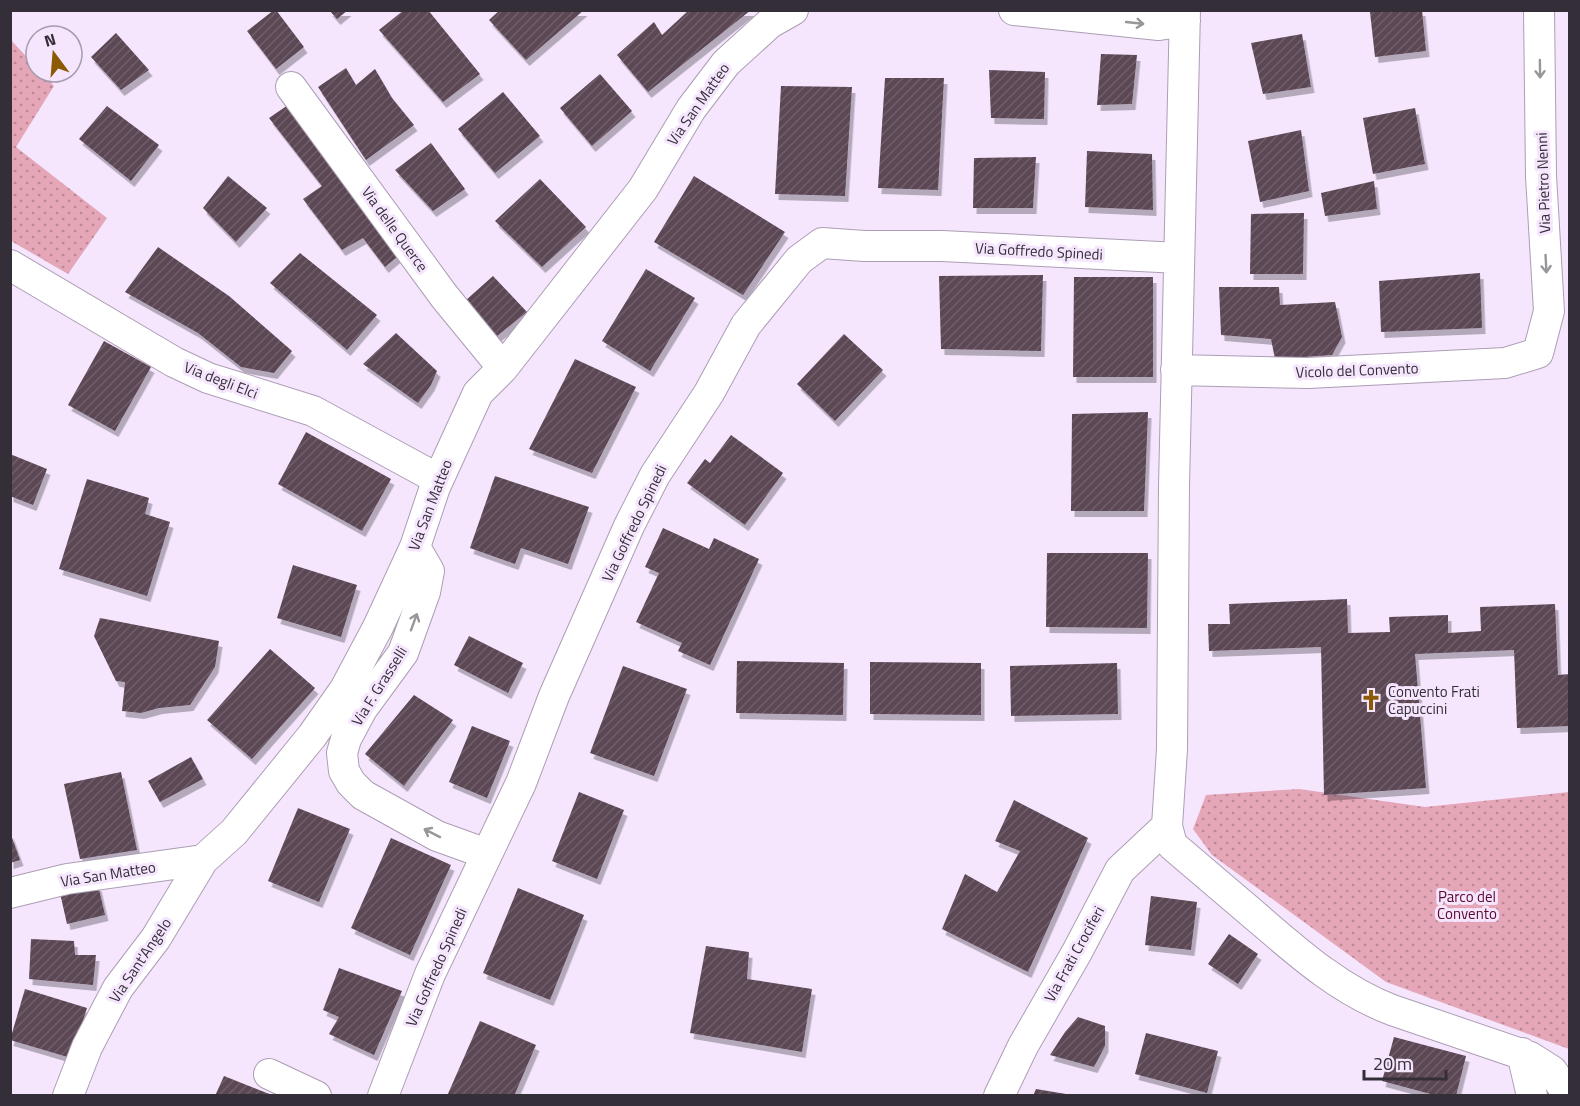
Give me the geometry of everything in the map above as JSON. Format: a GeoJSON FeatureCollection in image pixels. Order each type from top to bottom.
{"type":"FeatureCollection","features":[{"type":"Feature","properties":{"kind":"street","name":"Via San Matteo"},"geometry":{"type":"LineString","coordinates":[[10,893],[67,879],[203,860],[247,818],[331,710],[359,664],[415,547],[438,479],[478,393],[503,368],[643,189],[691,109],[726,63],[770,23],[793,10]]}},
{"type":"Feature","properties":{"kind":"street"},"geometry":{"type":"LineString","coordinates":[[1014,10],[1159,25],[1185,20],[1176,370],[1172,749],[1167,826],[1172,845],[1291,947],[1348,988],[1376,1004],[1522,1053],[1539,1061],[1552,1071],[1569,1095]]}},
{"type":"Feature","properties":{"kind":"street","name":"Via Pietro Nenni"},"geometry":{"type":"LineString","coordinates":[[1538,353],[1549,311],[1541,176],[1539,10]]}},
{"type":"Feature","properties":{"kind":"street","name":"Via delle Querce"},"geometry":{"type":"LineString","coordinates":[[291,87],[444,296],[503,368]]}},
{"type":"Feature","properties":{"kind":"street","name":"Via Goffredo Spinedi"},"geometry":{"type":"LineString","coordinates":[[383,1095],[430,974],[521,783],[554,696],[629,526],[655,475],[709,393],[746,325],[799,260],[822,243],[864,246],[942,246],[1179,258]]}},
{"type":"Feature","properties":{"kind":"street","name":"Via degli Elci"},"geometry":{"type":"LineString","coordinates":[[10,265],[174,362],[208,378],[313,411],[438,479]]}},
{"type":"Feature","properties":{"kind":"street","name":"Vicolo del Convento"},"geometry":{"type":"LineString","coordinates":[[1176,370],[1308,373],[1505,363],[1538,353]]}},
{"type":"Feature","properties":{"kind":"street","name":"Via F. Grasselli"},"geometry":{"type":"LineString","coordinates":[[415,547],[429,571],[425,592],[403,653],[362,709],[346,739],[342,753],[344,771],[351,783],[363,795],[437,836],[487,854]]}},
{"type":"Feature","properties":{"kind":"street","name":"Via Frati Crociferi"},"geometry":{"type":"LineString","coordinates":[[999,1095],[1023,1046],[1077,952],[1120,870],[1167,826]]}},
{"type":"Feature","properties":{"kind":"street","name":"Via Sant'Angelo"},"geometry":{"type":"LineString","coordinates":[[68,1095],[87,1047],[118,988],[156,938],[203,860]]}},
{"type":"Feature","properties":{"kind":"street"},"geometry":{"type":"LineString","coordinates":[[1522,1053],[1532,1095]]}},
{"type":"Feature","properties":{"kind":"street"},"geometry":{"type":"LineString","coordinates":[[269,1074],[316,1095]]}},
{"type":"Feature","properties":{"kind":"green space"},"geometry":{"type":"Polygon","coordinates":[[[11,40],[24,54],[24,84],[52,84],[54,86],[16,147],[107,218],[68,274],[11,241],[11,40]]]}},
{"type":"Feature","properties":{"kind":"green space","name":"Parco del Convento"},"geometry":{"type":"Polygon","coordinates":[[[1299,789],[1425,807],[1569,792],[1569,1049],[1386,982],[1212,855],[1193,829],[1206,795],[1299,789]]]}},
{"type":"Feature","properties":{"kind":"building"},"geometry":{"type":"Polygon","coordinates":[[[274,10],[304,47],[276,69],[247,31],[274,10]]]}},
{"type":"Feature","properties":{"kind":"building"},"geometry":{"type":"Polygon","coordinates":[[[329,10],[348,10],[337,19],[329,10]]]}},
{"type":"Feature","properties":{"kind":"building"},"geometry":{"type":"Polygon","coordinates":[[[404,10],[428,10],[480,74],[443,102],[379,30],[404,10]]]}},
{"type":"Feature","properties":{"kind":"building"},"geometry":{"type":"Polygon","coordinates":[[[500,10],[584,10],[526,60],[489,20],[500,10]]]}},
{"type":"Feature","properties":{"kind":"building"},"geometry":{"type":"Polygon","coordinates":[[[689,10],[751,10],[648,92],[617,55],[654,22],[662,35],[689,10]]]}},
{"type":"Feature","properties":{"kind":"building"},"geometry":{"type":"Polygon","coordinates":[[[1422,10],[1426,51],[1375,57],[1370,12],[1422,10]]]}},
{"type":"Feature","properties":{"kind":"building"},"geometry":{"type":"Polygon","coordinates":[[[116,33],[149,70],[121,90],[91,57],[116,33]]]}},
{"type":"Feature","properties":{"kind":"building"},"geometry":{"type":"Polygon","coordinates":[[[1302,34],[1311,87],[1263,94],[1251,43],[1302,34]]]}},
{"type":"Feature","properties":{"kind":"building"},"geometry":{"type":"Polygon","coordinates":[[[1101,54],[1137,55],[1132,104],[1097,105],[1101,54]]]}},
{"type":"Feature","properties":{"kind":"building"},"geometry":{"type":"Polygon","coordinates":[[[346,68],[356,85],[375,69],[392,98],[414,125],[366,160],[318,87],[346,68]]]}},
{"type":"Feature","properties":{"kind":"building"},"geometry":{"type":"Polygon","coordinates":[[[989,70],[1045,72],[1044,119],[991,118],[989,70]]]}},
{"type":"Feature","properties":{"kind":"building"},"geometry":{"type":"Polygon","coordinates":[[[600,74],[632,111],[592,146],[560,108],[600,74]]]}},
{"type":"Feature","properties":{"kind":"building"},"geometry":{"type":"Polygon","coordinates":[[[885,78],[944,78],[938,190],[878,188],[885,78]]]}},
{"type":"Feature","properties":{"kind":"building"},"geometry":{"type":"Polygon","coordinates":[[[781,86],[852,87],[845,196],[775,194],[781,86]]]}},
{"type":"Feature","properties":{"kind":"building"},"geometry":{"type":"Polygon","coordinates":[[[503,92],[540,136],[495,173],[458,129],[503,92]]]}},
{"type":"Feature","properties":{"kind":"building"},"geometry":{"type":"Polygon","coordinates":[[[294,101],[404,251],[385,267],[363,238],[342,250],[303,199],[322,186],[269,118],[294,101]]]}},
{"type":"Feature","properties":{"kind":"building"},"geometry":{"type":"Polygon","coordinates":[[[107,106],[159,145],[131,181],[79,139],[107,106]]]}},
{"type":"Feature","properties":{"kind":"building"},"geometry":{"type":"Polygon","coordinates":[[[1415,108],[1425,164],[1373,174],[1363,118],[1415,108]]]}},
{"type":"Feature","properties":{"kind":"building"},"geometry":{"type":"Polygon","coordinates":[[[1301,130],[1309,191],[1260,202],[1248,141],[1301,130]]]}},
{"type":"Feature","properties":{"kind":"building"},"geometry":{"type":"Polygon","coordinates":[[[431,143],[465,189],[433,211],[395,170],[431,143]]]}},
{"type":"Feature","properties":{"kind":"building"},"geometry":{"type":"Polygon","coordinates":[[[1087,151],[1152,154],[1153,210],[1085,207],[1087,151]]]}},
{"type":"Feature","properties":{"kind":"building"},"geometry":{"type":"Polygon","coordinates":[[[1036,157],[1033,208],[973,208],[974,158],[1036,157]]]}},
{"type":"Feature","properties":{"kind":"building"},"geometry":{"type":"Polygon","coordinates":[[[228,176],[267,208],[236,242],[203,208],[228,176]]]}},
{"type":"Feature","properties":{"kind":"building"},"geometry":{"type":"Polygon","coordinates":[[[694,176],[785,232],[743,295],[654,242],[694,176]]]}},
{"type":"Feature","properties":{"kind":"building"},"geometry":{"type":"Polygon","coordinates":[[[540,179],[586,227],[542,267],[495,221],[540,179]]]}},
{"type":"Feature","properties":{"kind":"building"},"geometry":{"type":"Polygon","coordinates":[[[1374,181],[1377,209],[1325,216],[1321,193],[1374,181]]]}},
{"type":"Feature","properties":{"kind":"building"},"geometry":{"type":"Polygon","coordinates":[[[1304,213],[1303,274],[1250,274],[1251,214],[1304,213]]]}},
{"type":"Feature","properties":{"kind":"building"},"geometry":{"type":"Polygon","coordinates":[[[158,247],[229,296],[292,351],[274,373],[241,367],[198,333],[125,292],[158,247]]]}},
{"type":"Feature","properties":{"kind":"building"},"geometry":{"type":"Polygon","coordinates":[[[300,253],[377,315],[347,350],[270,283],[300,253]]]}},
{"type":"Feature","properties":{"kind":"building"},"geometry":{"type":"Polygon","coordinates":[[[646,269],[695,298],[650,371],[602,341],[646,269]]]}},
{"type":"Feature","properties":{"kind":"building"},"geometry":{"type":"Polygon","coordinates":[[[1480,273],[1482,328],[1381,332],[1379,281],[1480,273]]]}},
{"type":"Feature","properties":{"kind":"building"},"geometry":{"type":"Polygon","coordinates":[[[1043,275],[1041,351],[941,349],[939,276],[1043,275]]]}},
{"type":"Feature","properties":{"kind":"building"},"geometry":{"type":"Polygon","coordinates":[[[493,276],[527,312],[497,336],[465,301],[493,276]]]}},
{"type":"Feature","properties":{"kind":"building"},"geometry":{"type":"Polygon","coordinates":[[[1074,277],[1153,277],[1153,377],[1073,377],[1074,277]]]}},
{"type":"Feature","properties":{"kind":"building"},"geometry":{"type":"Polygon","coordinates":[[[1219,287],[1279,287],[1280,305],[1335,302],[1342,337],[1332,355],[1275,359],[1271,339],[1221,335],[1219,287]]]}},
{"type":"Feature","properties":{"kind":"building"},"geometry":{"type":"Polygon","coordinates":[[[396,333],[437,371],[431,385],[418,403],[363,364],[396,333]]]}},
{"type":"Feature","properties":{"kind":"building"},"geometry":{"type":"Polygon","coordinates":[[[844,334],[883,370],[835,421],[797,384],[844,334]]]}},
{"type":"Feature","properties":{"kind":"building"},"geometry":{"type":"Polygon","coordinates":[[[104,341],[151,367],[115,431],[68,405],[104,341]]]}},
{"type":"Feature","properties":{"kind":"building"},"geometry":{"type":"Polygon","coordinates":[[[575,359],[636,387],[592,473],[529,449],[575,359]]]}},
{"type":"Feature","properties":{"kind":"building"},"geometry":{"type":"Polygon","coordinates":[[[1148,412],[1144,511],[1071,511],[1072,414],[1148,412]]]}},
{"type":"Feature","properties":{"kind":"building"},"geometry":{"type":"Polygon","coordinates":[[[306,432],[391,479],[362,531],[278,484],[306,432]]]}},
{"type":"Feature","properties":{"kind":"building"},"geometry":{"type":"Polygon","coordinates":[[[731,435],[783,473],[745,525],[687,483],[705,459],[710,463],[731,435]]]}},
{"type":"Feature","properties":{"kind":"building"},"geometry":{"type":"Polygon","coordinates":[[[10,454],[47,469],[33,505],[10,496],[10,454]]]}},
{"type":"Feature","properties":{"kind":"building"},"geometry":{"type":"Polygon","coordinates":[[[495,476],[589,507],[568,564],[521,548],[515,564],[470,548],[495,476]]]}},
{"type":"Feature","properties":{"kind":"building"},"geometry":{"type":"Polygon","coordinates":[[[87,479],[149,498],[145,514],[170,522],[147,596],[59,569],[87,479]]]}},
{"type":"Feature","properties":{"kind":"building"},"geometry":{"type":"Polygon","coordinates":[[[663,528],[709,549],[714,538],[759,559],[710,665],[678,651],[682,643],[636,622],[659,573],[645,567],[663,528]]]}},
{"type":"Feature","properties":{"kind":"building"},"geometry":{"type":"Polygon","coordinates":[[[1047,553],[1148,553],[1147,628],[1046,627],[1047,553]]]}},
{"type":"Feature","properties":{"kind":"building"},"geometry":{"type":"Polygon","coordinates":[[[293,565],[357,585],[341,637],[277,618],[293,565]]]}},
{"type":"Feature","properties":{"kind":"building","name":"Convento Frati Capuccini"},"geometry":{"type":"Polygon","coordinates":[[[1347,599],[1348,633],[1390,632],[1389,617],[1448,615],[1448,633],[1481,631],[1480,607],[1555,604],[1558,675],[1570,674],[1570,726],[1517,728],[1514,650],[1415,654],[1426,788],[1324,795],[1321,647],[1209,651],[1208,624],[1230,624],[1229,604],[1347,599]]]}},
{"type":"Feature","properties":{"kind":"building"},"geometry":{"type":"Polygon","coordinates":[[[100,618],[219,641],[215,667],[190,705],[159,708],[141,713],[122,711],[125,682],[116,681],[94,636],[100,618]]]}},
{"type":"Feature","properties":{"kind":"building"},"geometry":{"type":"Polygon","coordinates":[[[469,636],[523,663],[508,693],[454,665],[469,636]]]}},
{"type":"Feature","properties":{"kind":"building"},"geometry":{"type":"Polygon","coordinates":[[[270,649],[315,688],[252,759],[207,720],[270,649]]]}},
{"type":"Feature","properties":{"kind":"building"},"geometry":{"type":"Polygon","coordinates":[[[737,661],[844,663],[843,715],[736,713],[737,661]]]}},
{"type":"Feature","properties":{"kind":"building"},"geometry":{"type":"Polygon","coordinates":[[[870,662],[981,663],[981,715],[870,714],[870,662]]]}},
{"type":"Feature","properties":{"kind":"building"},"geometry":{"type":"Polygon","coordinates":[[[1117,663],[1118,714],[1011,716],[1010,666],[1117,663]]]}},
{"type":"Feature","properties":{"kind":"building"},"geometry":{"type":"Polygon","coordinates":[[[623,666],[687,689],[654,776],[590,753],[623,666]]]}},
{"type":"Feature","properties":{"kind":"building"},"geometry":{"type":"Polygon","coordinates":[[[414,695],[453,720],[404,786],[365,754],[414,695]]]}},
{"type":"Feature","properties":{"kind":"building"},"geometry":{"type":"Polygon","coordinates":[[[472,726],[510,741],[487,798],[449,782],[472,726]]]}},
{"type":"Feature","properties":{"kind":"building"},"geometry":{"type":"Polygon","coordinates":[[[191,757],[203,779],[160,802],[148,781],[191,757]]]}},
{"type":"Feature","properties":{"kind":"building"},"geometry":{"type":"Polygon","coordinates":[[[121,772],[137,850],[80,859],[64,784],[121,772]]]}},
{"type":"Feature","properties":{"kind":"building"},"geometry":{"type":"Polygon","coordinates":[[[579,792],[624,810],[597,879],[552,861],[579,792]]]}},
{"type":"Feature","properties":{"kind":"building"},"geometry":{"type":"Polygon","coordinates":[[[1014,800],[1088,838],[1028,972],[942,929],[965,874],[997,892],[1020,851],[995,841],[1014,800]]]}},
{"type":"Feature","properties":{"kind":"building"},"geometry":{"type":"Polygon","coordinates":[[[298,808],[350,829],[319,902],[268,881],[298,808]]]}},
{"type":"Feature","properties":{"kind":"building"},"geometry":{"type":"Polygon","coordinates":[[[10,832],[20,860],[10,863],[10,832]]]}},
{"type":"Feature","properties":{"kind":"building"},"geometry":{"type":"Polygon","coordinates":[[[391,838],[451,865],[410,955],[351,928],[391,838]]]}},
{"type":"Feature","properties":{"kind":"building"},"geometry":{"type":"Polygon","coordinates":[[[98,885],[105,915],[67,924],[60,893],[98,885]]]}},
{"type":"Feature","properties":{"kind":"building"},"geometry":{"type":"Polygon","coordinates":[[[518,888],[584,915],[550,1000],[483,973],[518,888]]]}},
{"type":"Feature","properties":{"kind":"building"},"geometry":{"type":"Polygon","coordinates":[[[1151,896],[1197,902],[1191,950],[1145,945],[1151,896]]]}},
{"type":"Feature","properties":{"kind":"building"},"geometry":{"type":"Polygon","coordinates":[[[1229,934],[1258,954],[1238,984],[1208,964],[1229,934]]]}},
{"type":"Feature","properties":{"kind":"building"},"geometry":{"type":"Polygon","coordinates":[[[31,939],[74,941],[75,955],[96,955],[93,985],[29,979],[31,939]]]}},
{"type":"Feature","properties":{"kind":"building"},"geometry":{"type":"Polygon","coordinates":[[[706,946],[749,952],[747,979],[812,989],[802,1052],[690,1033],[706,946]]]}},
{"type":"Feature","properties":{"kind":"building"},"geometry":{"type":"Polygon","coordinates":[[[339,968],[402,991],[374,1055],[329,1034],[339,1017],[323,1010],[339,968]]]}},
{"type":"Feature","properties":{"kind":"building"},"geometry":{"type":"Polygon","coordinates":[[[25,989],[87,1008],[71,1058],[10,1040],[25,989]]]}},
{"type":"Feature","properties":{"kind":"building"},"geometry":{"type":"Polygon","coordinates":[[[1078,1017],[1105,1026],[1105,1046],[1094,1067],[1050,1055],[1078,1017]]]}},
{"type":"Feature","properties":{"kind":"building"},"geometry":{"type":"Polygon","coordinates":[[[480,1021],[536,1045],[514,1096],[447,1096],[480,1021]]]}},
{"type":"Feature","properties":{"kind":"building"},"geometry":{"type":"Polygon","coordinates":[[[1146,1033],[1218,1051],[1207,1093],[1135,1074],[1146,1033]]]}},
{"type":"Feature","properties":{"kind":"building"},"geometry":{"type":"Polygon","coordinates":[[[1394,1037],[1466,1056],[1456,1096],[1438,1096],[1382,1081],[1394,1037]]]}},
{"type":"Feature","properties":{"kind":"building"},"geometry":{"type":"Polygon","coordinates":[[[224,1076],[272,1095],[272,1096],[215,1096],[224,1076]]]}},
{"type":"Feature","properties":{"kind":"building"},"geometry":{"type":"Polygon","coordinates":[[[1036,1089],[1066,1094],[1066,1096],[1033,1096],[1036,1089]]]}},
{"type":"Feature","properties":{"kind":"place","name":"Convento Frati Capuccini"},"geometry":{"type":"Point","coordinates":[1371,700]}}]}
